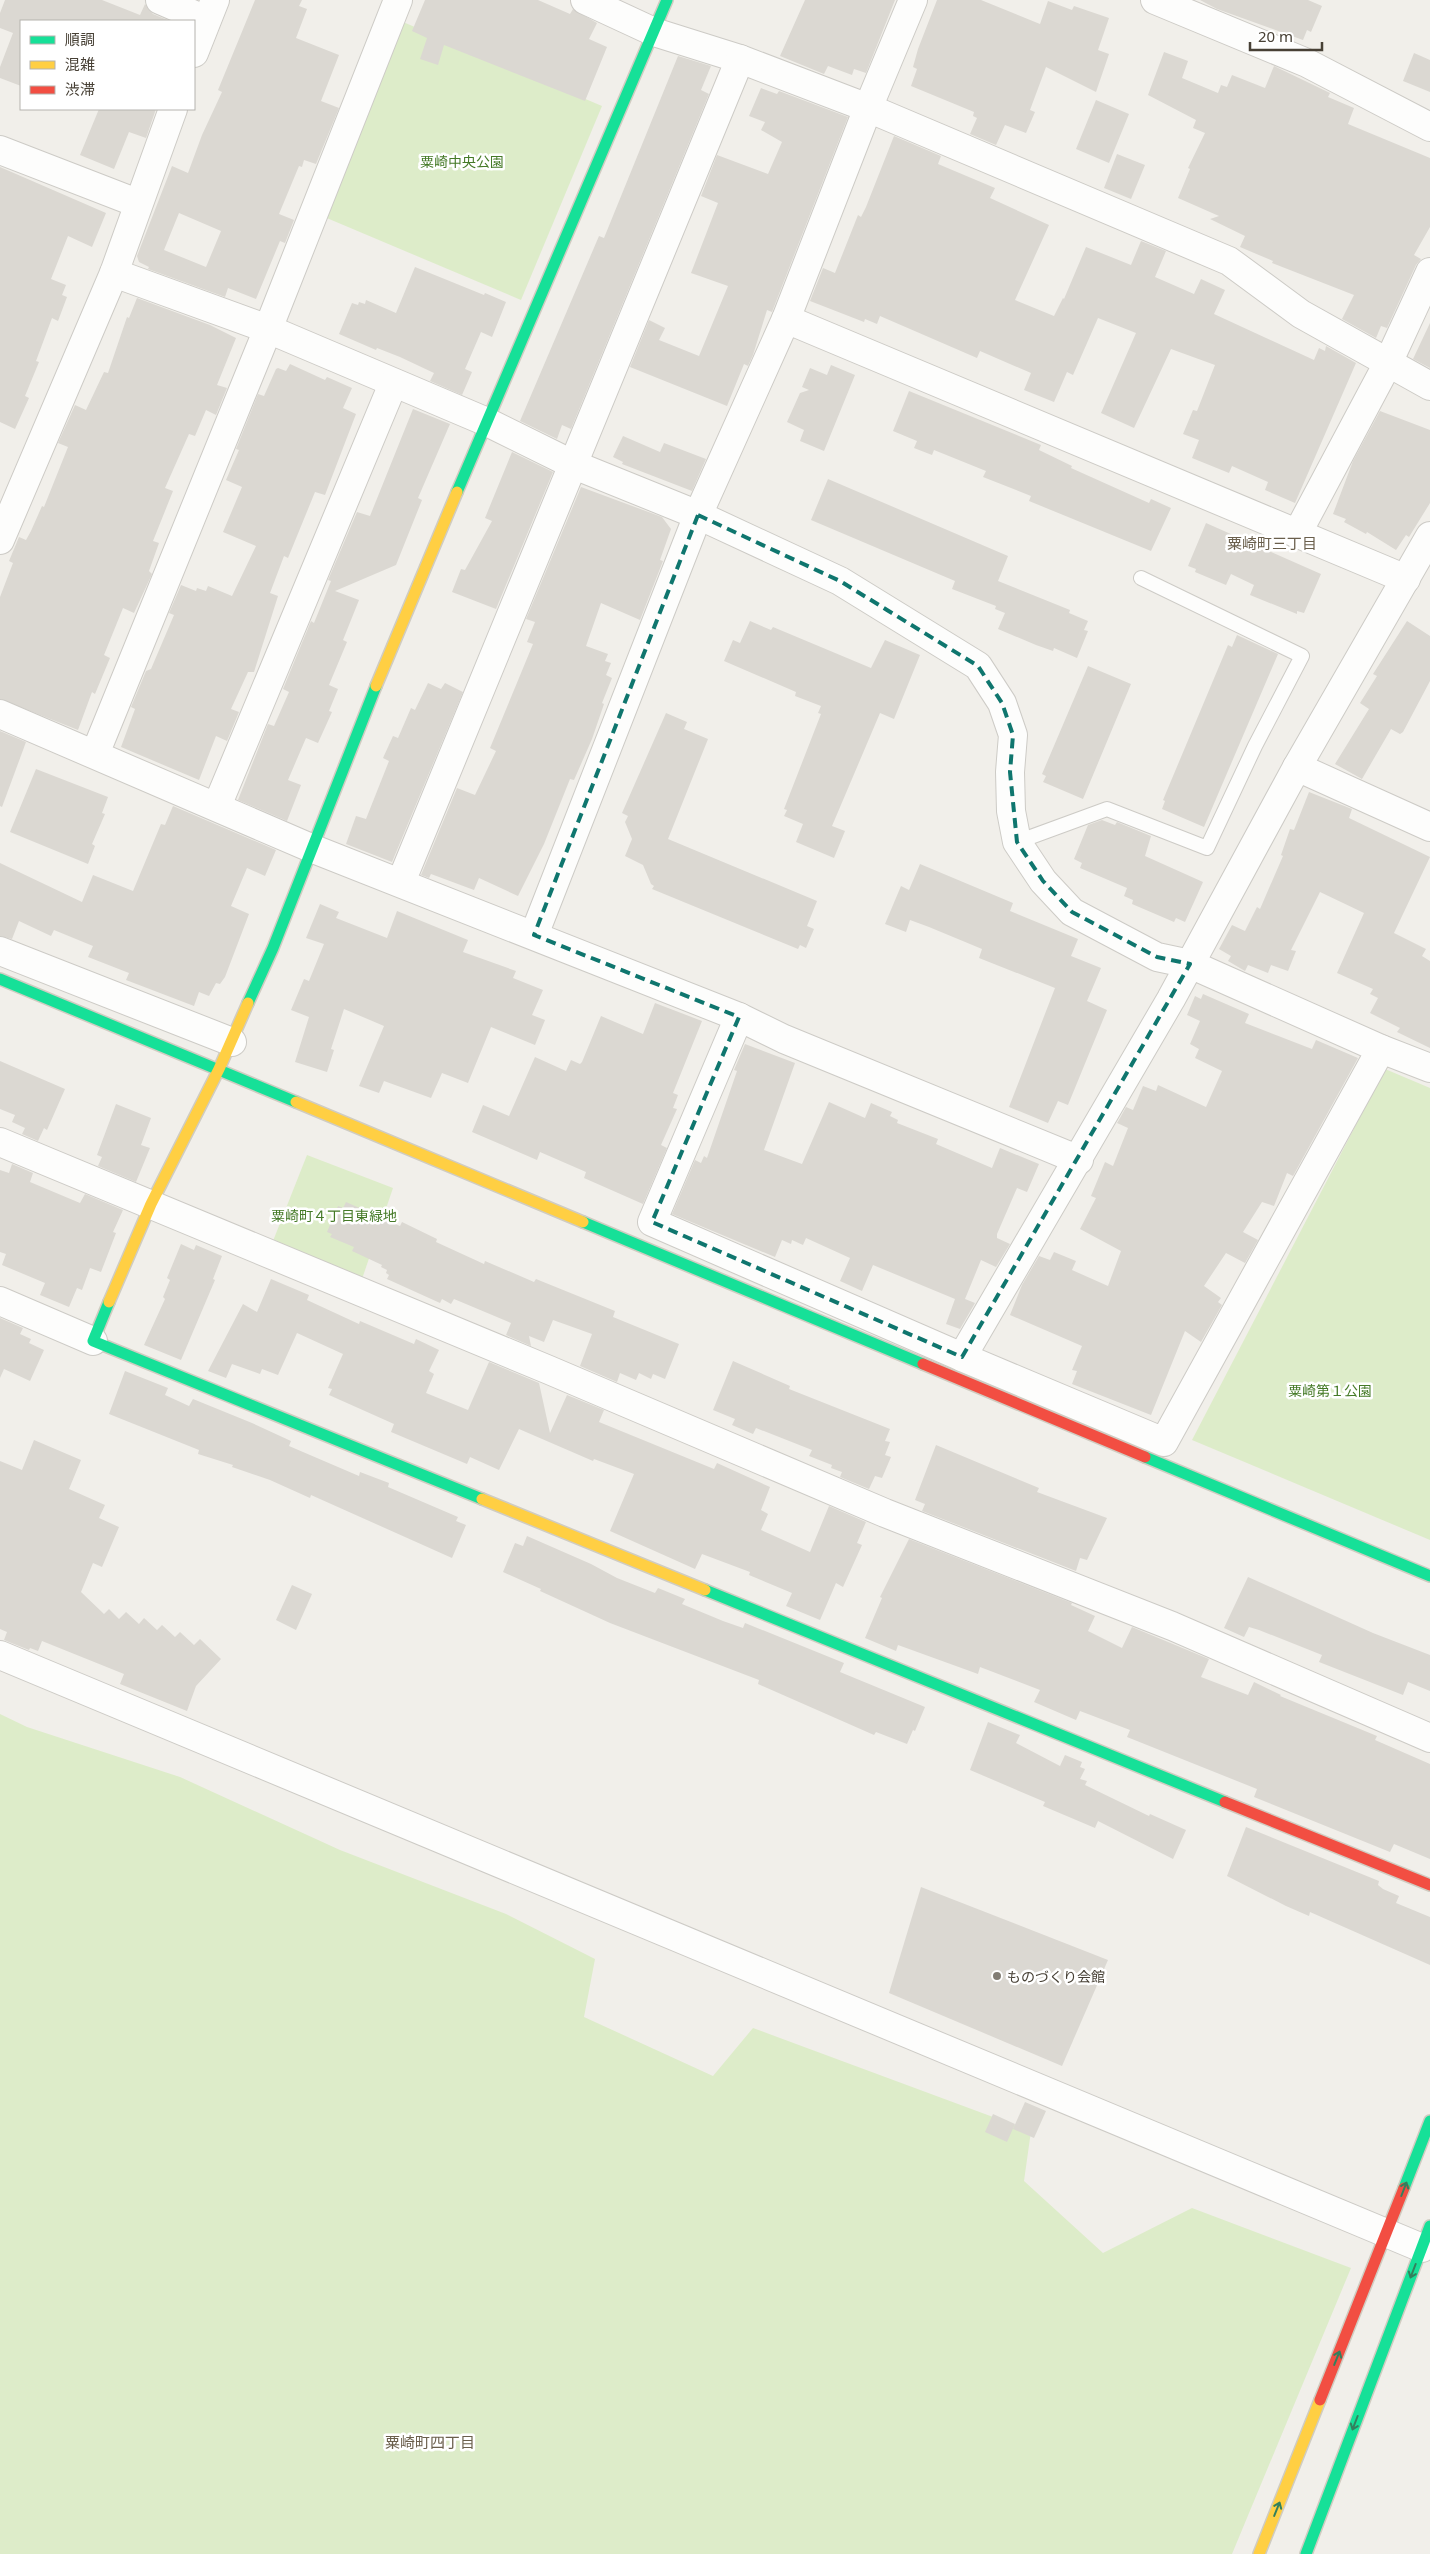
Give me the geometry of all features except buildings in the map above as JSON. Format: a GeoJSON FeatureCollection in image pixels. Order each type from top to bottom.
{"type":"FeatureCollection","features":[{"type":"Feature","properties":{"kind":"street"},"geometry":{"type":"LineString","coordinates":[[160,0],[211,10],[195,50]]}},
{"type":"Feature","properties":{"kind":"street"},"geometry":{"type":"LineString","coordinates":[[95,754],[268,329],[398,0]]}},
{"type":"Feature","properties":{"kind":"street"},"geometry":{"type":"LineString","coordinates":[[585,0],[654,32],[740,59],[868,108],[1229,262],[1301,314],[1430,386]]}},
{"type":"Feature","properties":{"kind":"street"},"geometry":{"type":"LineString","coordinates":[[93,1341],[150,1204],[232,1042],[273,948],[412,597],[667,0]]}},
{"type":"Feature","properties":{"kind":"street"},"geometry":{"type":"LineString","coordinates":[[534,936],[698,515],[786,319],[868,108],[913,0]]}},
{"type":"Feature","properties":{"kind":"street"},"geometry":{"type":"LineString","coordinates":[[1155,0],[1307,63],[1430,127]]}},
{"type":"Feature","properties":{"kind":"street"},"geometry":{"type":"LineString","coordinates":[[401,882],[740,59]]}},
{"type":"Feature","properties":{"kind":"street"},"geometry":{"type":"LineString","coordinates":[[0,540],[114,272],[137,203],[173,110]]}},
{"type":"Feature","properties":{"kind":"street"},"geometry":{"type":"LineString","coordinates":[[0,150],[137,203]]}},
{"type":"Feature","properties":{"kind":"street"},"geometry":{"type":"LineString","coordinates":[[114,272],[268,329],[393,384],[487,422],[572,464],[698,515],[840,580],[978,666],[1002,703],[1013,735],[1010,772],[1012,811],[1017,842],[1043,881],[1072,912],[1156,957],[1190,964],[1381,1049],[1430,1068]]}},
{"type":"Feature","properties":{"kind":"street"},"geometry":{"type":"LineString","coordinates":[[1297,534],[1388,363],[1430,272]]}},
{"type":"Feature","properties":{"kind":"street"},"geometry":{"type":"LineString","coordinates":[[786,319],[1406,579]]}},
{"type":"Feature","properties":{"kind":"street"},"geometry":{"type":"LineString","coordinates":[[216,806],[393,384]]}},
{"type":"Feature","properties":{"kind":"street"},"geometry":{"type":"LineString","coordinates":[[962,1357],[1079,1160],[1190,964],[1297,767],[1430,536]]}},
{"type":"Feature","properties":{"kind":"street"},"geometry":{"type":"LineString","coordinates":[[0,714],[311,848],[739,1017],[793,1043],[1079,1160]]}},
{"type":"Feature","properties":{"kind":"street"},"geometry":{"type":"LineString","coordinates":[[1297,767],[1430,827]]}},
{"type":"Feature","properties":{"kind":"street"},"geometry":{"type":"LineString","coordinates":[[0,951],[232,1042]]}},
{"type":"Feature","properties":{"kind":"street"},"geometry":{"type":"LineString","coordinates":[[0,979],[1430,1576]]}},
{"type":"Feature","properties":{"kind":"street"},"geometry":{"type":"LineString","coordinates":[[739,1017],[652,1222],[962,1357],[1164,1442],[1381,1049]]}},
{"type":"Feature","properties":{"kind":"street"},"geometry":{"type":"LineString","coordinates":[[0,1142],[885,1513],[1172,1626],[1430,1738]]}},
{"type":"Feature","properties":{"kind":"street"},"geometry":{"type":"LineString","coordinates":[[0,1301],[93,1341],[1430,1885]]}},
{"type":"Feature","properties":{"kind":"street"},"geometry":{"type":"LineString","coordinates":[[0,1655],[1386,2234],[1426,2237],[1306,2554]]}},
{"type":"Feature","properties":{"kind":"street"},"geometry":{"type":"LineString","coordinates":[[1259,2554],[1430,2121]]}},
{"type":"Feature","properties":{"kind":"lane"},"geometry":{"type":"LineString","coordinates":[[1017,842],[1107,809],[1207,848],[1255,746],[1302,656],[1141,578]]}},
{"type":"Feature","properties":{"kind":"highlighted area"},"geometry":{"type":"Polygon","coordinates":[[[698,515],[840,581],[978,666],[1002,703],[1013,735],[1010,772],[1017,842],[1043,881],[1072,912],[1157,957],[1190,964],[962,1357],[652,1222],[739,1017],[534,935],[698,515]]]}},
{"type":"Feature","properties":{"kind":"green space","name":"粟崎中央公園"},"geometry":{"type":"Polygon","coordinates":[[[403,22],[602,106],[521,300],[322,216],[403,22]]]}},
{"type":"Feature","properties":{"kind":"green space","name":"粟崎第１公園"},"geometry":{"type":"Polygon","coordinates":[[[1385,1069],[1430,1088],[1430,1540],[1192,1440],[1385,1069]]]}},
{"type":"Feature","properties":{"kind":"green space","name":"粟崎町４丁目東緑地"},"geometry":{"type":"Polygon","coordinates":[[[307,1155],[393,1188],[362,1279],[273,1241],[307,1155]]]}},
{"type":"Feature","properties":{"kind":"green space"},"geometry":{"type":"Polygon","coordinates":[[[0,1714],[27,1727],[180,1777],[340,1850],[506,1914],[595,1959],[584,2017],[713,2076],[753,2028],[1031,2131],[1024,2181],[1103,2253],[1192,2208],[1351,2268],[1232,2554],[0,2554],[0,1714]]]}},
{"type":"Feature","properties":{"kind":"traffic: fast"},"geometry":{"type":"LineString","coordinates":[[457,492],[667,0]]}},
{"type":"Feature","properties":{"kind":"traffic: fast"},"geometry":{"type":"LineString","coordinates":[[248,1003],[273,948],[376,686]]}},
{"type":"Feature","properties":{"kind":"traffic: fast"},"geometry":{"type":"LineString","coordinates":[[0,979],[296,1102]]}},
{"type":"Feature","properties":{"kind":"traffic: fast"},"geometry":{"type":"LineString","coordinates":[[583,1222],[923,1364]]}},
{"type":"Feature","properties":{"kind":"traffic: fast"},"geometry":{"type":"LineString","coordinates":[[109,1302],[93,1341],[482,1499]]}},
{"type":"Feature","properties":{"kind":"traffic: fast"},"geometry":{"type":"LineString","coordinates":[[1145,1457],[1430,1576]]}},
{"type":"Feature","properties":{"kind":"traffic: fast"},"geometry":{"type":"LineString","coordinates":[[705,1590],[1225,1802]]}},
{"type":"Feature","properties":{"kind":"traffic: fast"},"geometry":{"type":"LineString","coordinates":[[1404,2188],[1430,2121]]}},
{"type":"Feature","properties":{"kind":"traffic: fast"},"geometry":{"type":"LineString","coordinates":[[1306,2554],[1430,2226]]}},
{"type":"Feature","properties":{"kind":"traffic: slow"},"geometry":{"type":"LineString","coordinates":[[376,686],[457,492]]}},
{"type":"Feature","properties":{"kind":"traffic: slow"},"geometry":{"type":"LineString","coordinates":[[109,1302],[151,1204],[219,1069],[248,1003]]}},
{"type":"Feature","properties":{"kind":"traffic: slow"},"geometry":{"type":"LineString","coordinates":[[296,1102],[583,1222]]}},
{"type":"Feature","properties":{"kind":"traffic: slow"},"geometry":{"type":"LineString","coordinates":[[482,1499],[705,1590]]}},
{"type":"Feature","properties":{"kind":"traffic: slow"},"geometry":{"type":"LineString","coordinates":[[1259,2554],[1320,2400]]}},
{"type":"Feature","properties":{"kind":"traffic: jam"},"geometry":{"type":"LineString","coordinates":[[923,1364],[1145,1457]]}},
{"type":"Feature","properties":{"kind":"traffic: jam"},"geometry":{"type":"LineString","coordinates":[[1225,1802],[1430,1885]]}},
{"type":"Feature","properties":{"kind":"traffic: jam"},"geometry":{"type":"LineString","coordinates":[[1320,2400],[1404,2188]]}},
{"type":"Feature","properties":{"kind":"place","name":"ものづくり会館"},"geometry":{"type":"Point","coordinates":[997,1976]}},
{"type":"Feature","properties":{"kind":"district","name":"粟崎町三丁目"},"geometry":{"type":"Point","coordinates":[1272,543]}},
{"type":"Feature","properties":{"kind":"district","name":"粟崎町四丁目"},"geometry":{"type":"Point","coordinates":[430,2442]}}]}
